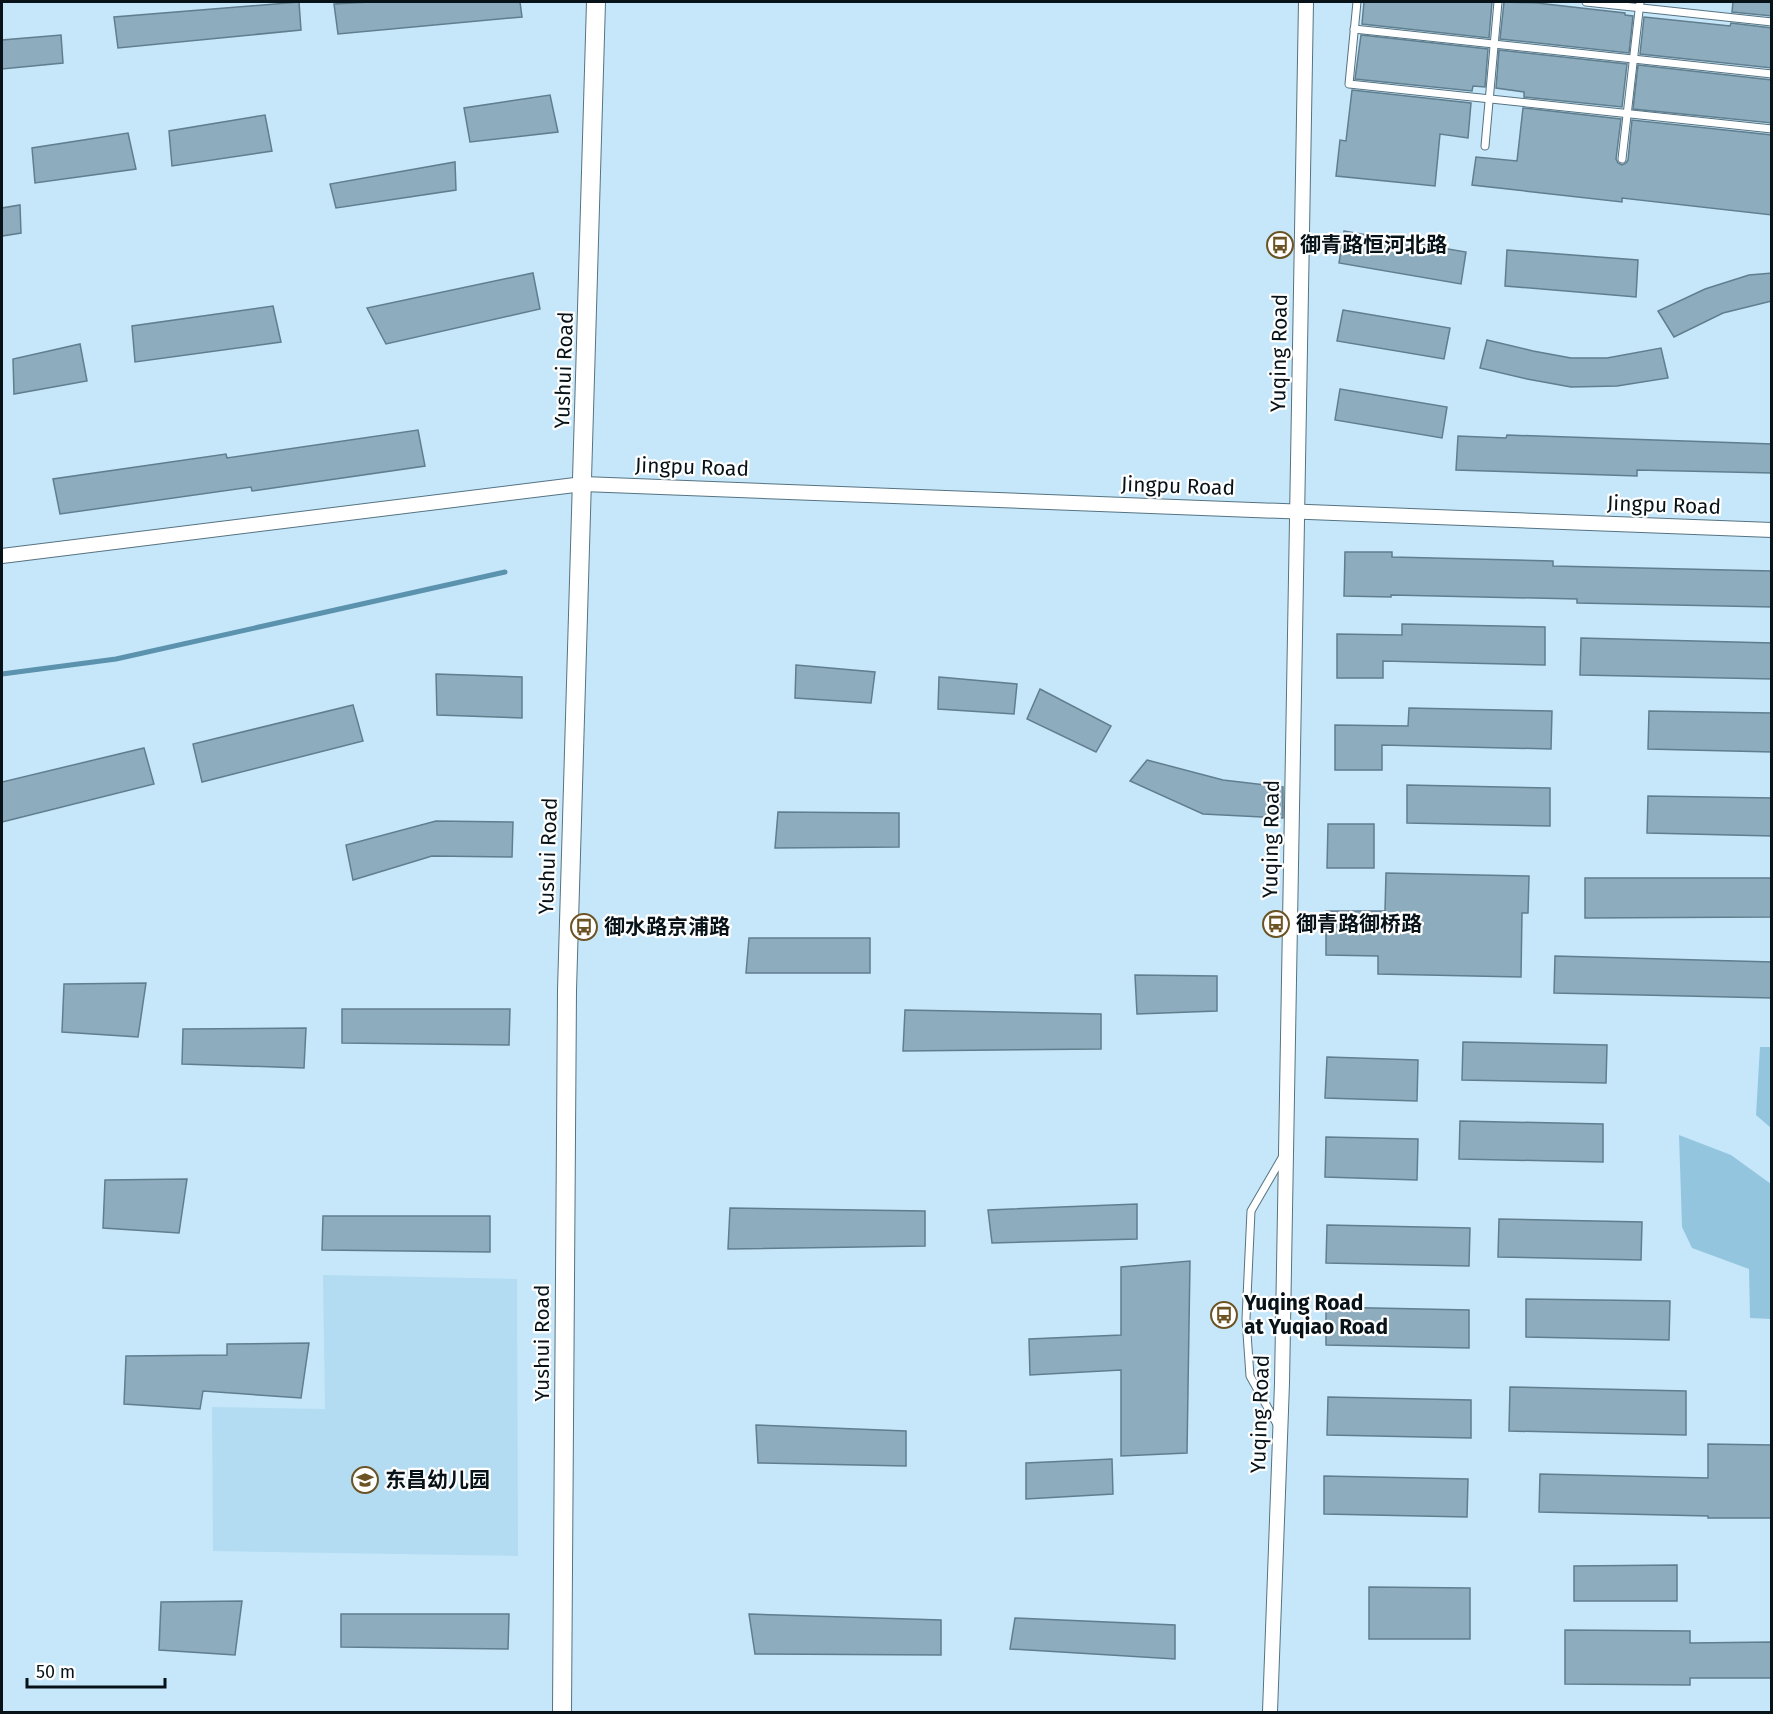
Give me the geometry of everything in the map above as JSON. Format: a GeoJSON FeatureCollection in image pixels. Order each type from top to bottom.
{"type":"FeatureCollection","features":[{"type":"Feature","properties":{"kind":"street","name":"Yushui Road"},"geometry":{"type":"LineString","coordinates":[[562,1713],[567,990],[596,2]]}},
{"type":"Feature","properties":{"kind":"street","name":"Yuqing Road"},"geometry":{"type":"LineString","coordinates":[[1270,1713],[1280,1430],[1286,1151],[1306,2]]}},
{"type":"Feature","properties":{"kind":"street","name":"Jingpu Road"},"geometry":{"type":"LineString","coordinates":[[2,556],[583,484],[1772,530]]}},
{"type":"Feature","properties":{"kind":"lane"},"geometry":{"type":"LineString","coordinates":[[1357,2],[1349,84],[1772,129]]}},
{"type":"Feature","properties":{"kind":"lane"},"geometry":{"type":"LineString","coordinates":[[1485,146],[1498,2]]}},
{"type":"Feature","properties":{"kind":"lane"},"geometry":{"type":"LineString","coordinates":[[1586,2],[1639,4],[1772,22]]}},
{"type":"Feature","properties":{"kind":"lane"},"geometry":{"type":"LineString","coordinates":[[1622,159],[1639,4]]}},
{"type":"Feature","properties":{"kind":"lane"},"geometry":{"type":"LineString","coordinates":[[1354,29],[1772,74]]}},
{"type":"Feature","properties":{"kind":"lane"},"geometry":{"type":"LineString","coordinates":[[1280,1430],[1250,1376],[1246,1319],[1251,1211],[1286,1151]]}},
{"type":"Feature","properties":{"kind":"shaded area"},"geometry":{"type":"Polygon","coordinates":[[[1760,1047],[1771,1047],[1771,1128],[1756,1115],[1760,1047]]]}},
{"type":"Feature","properties":{"kind":"shaded area"},"geometry":{"type":"Polygon","coordinates":[[[1679,1135],[1731,1155],[1771,1184],[1771,1319],[1750,1318],[1749,1269],[1692,1248],[1682,1227],[1679,1135]]]}},
{"type":"Feature","properties":{"kind":"shaded area","name":"东昌幼儿园"},"geometry":{"type":"Polygon","coordinates":[[[323,1275],[517,1279],[518,1556],[213,1551],[212,1407],[325,1409],[323,1275]]]}},
{"type":"Feature","properties":{"kind":"building"},"geometry":{"type":"Polygon","coordinates":[[[299,2],[301,30],[118,48],[114,17],[299,2]]]}},
{"type":"Feature","properties":{"kind":"building"},"geometry":{"type":"Polygon","coordinates":[[[520,2],[522,17],[338,34],[334,4],[520,2]]]}},
{"type":"Feature","properties":{"kind":"building"},"geometry":{"type":"Polygon","coordinates":[[[1364,2],[1492,2],[1489,38],[1362,24],[1364,2]]]}},
{"type":"Feature","properties":{"kind":"building"},"geometry":{"type":"Polygon","coordinates":[[[1504,2],[1537,3],[1625,13],[1625,15],[1633,16],[1629,53],[1500,39],[1504,2]]]}},
{"type":"Feature","properties":{"kind":"building"},"geometry":{"type":"Polygon","coordinates":[[[1733,2],[1772,2],[1772,16],[1732,12],[1733,2]]]}},
{"type":"Feature","properties":{"kind":"building"},"geometry":{"type":"Polygon","coordinates":[[[1644,17],[1772,28],[1772,68],[1640,54],[1644,17]]]}},
{"type":"Feature","properties":{"kind":"building"},"geometry":{"type":"Polygon","coordinates":[[[61,35],[63,63],[2,69],[2,40],[61,35]]]}},
{"type":"Feature","properties":{"kind":"building"},"geometry":{"type":"Polygon","coordinates":[[[1361,35],[1488,49],[1485,87],[1473,86],[1472,91],[1355,79],[1361,35]]]}},
{"type":"Feature","properties":{"kind":"building"},"geometry":{"type":"Polygon","coordinates":[[[1499,50],[1627,64],[1622,107],[1524,97],[1524,92],[1496,88],[1499,50]]]}},
{"type":"Feature","properties":{"kind":"building"},"geometry":{"type":"Polygon","coordinates":[[[1638,65],[1772,80],[1772,123],[1633,109],[1638,65]]]}},
{"type":"Feature","properties":{"kind":"building"},"geometry":{"type":"Polygon","coordinates":[[[1352,90],[1471,103],[1468,138],[1440,134],[1435,186],[1336,176],[1340,140],[1346,141],[1352,90]]]}},
{"type":"Feature","properties":{"kind":"building"},"geometry":{"type":"Polygon","coordinates":[[[550,95],[558,132],[470,142],[464,108],[550,95]]]}},
{"type":"Feature","properties":{"kind":"building"},"geometry":{"type":"Polygon","coordinates":[[[1523,108],[1621,119],[1616,159],[1622,165],[1628,160],[1632,120],[1772,135],[1772,215],[1622,198],[1622,202],[1472,185],[1476,157],[1517,161],[1523,108]]]}},
{"type":"Feature","properties":{"kind":"building"},"geometry":{"type":"Polygon","coordinates":[[[265,115],[272,151],[172,166],[169,131],[265,115]]]}},
{"type":"Feature","properties":{"kind":"building"},"geometry":{"type":"Polygon","coordinates":[[[128,133],[136,169],[35,183],[32,148],[128,133]]]}},
{"type":"Feature","properties":{"kind":"building"},"geometry":{"type":"Polygon","coordinates":[[[455,162],[456,190],[336,208],[330,184],[455,162]]]}},
{"type":"Feature","properties":{"kind":"building"},"geometry":{"type":"Polygon","coordinates":[[[20,205],[21,233],[2,236],[2,208],[20,205]]]}},
{"type":"Feature","properties":{"kind":"building"},"geometry":{"type":"Polygon","coordinates":[[[1344,231],[1466,252],[1461,284],[1339,263],[1344,231]]]}},
{"type":"Feature","properties":{"kind":"building"},"geometry":{"type":"Polygon","coordinates":[[[1507,250],[1638,260],[1636,297],[1505,286],[1507,250]]]}},
{"type":"Feature","properties":{"kind":"building"},"geometry":{"type":"Polygon","coordinates":[[[533,273],[540,309],[386,344],[367,308],[533,273]]]}},
{"type":"Feature","properties":{"kind":"building"},"geometry":{"type":"Polygon","coordinates":[[[1772,273],[1772,301],[1723,313],[1674,337],[1658,311],[1705,289],[1749,275],[1772,273]]]}},
{"type":"Feature","properties":{"kind":"building"},"geometry":{"type":"Polygon","coordinates":[[[273,306],[281,342],[135,362],[132,326],[273,306]]]}},
{"type":"Feature","properties":{"kind":"building"},"geometry":{"type":"Polygon","coordinates":[[[1343,310],[1450,328],[1444,359],[1337,341],[1343,310]]]}},
{"type":"Feature","properties":{"kind":"building"},"geometry":{"type":"Polygon","coordinates":[[[1487,340],[1571,358],[1607,358],[1661,348],[1668,378],[1617,386],[1571,387],[1527,379],[1480,368],[1487,340]]]}},
{"type":"Feature","properties":{"kind":"building"},"geometry":{"type":"Polygon","coordinates":[[[80,344],[87,381],[14,394],[13,359],[80,344]]]}},
{"type":"Feature","properties":{"kind":"building"},"geometry":{"type":"Polygon","coordinates":[[[1340,389],[1447,407],[1442,438],[1335,420],[1340,389]]]}},
{"type":"Feature","properties":{"kind":"building"},"geometry":{"type":"Polygon","coordinates":[[[418,430],[425,466],[252,491],[251,487],[60,514],[53,479],[226,454],[227,458],[418,430]]]}},
{"type":"Feature","properties":{"kind":"building"},"geometry":{"type":"Polygon","coordinates":[[[1507,435],[1772,444],[1772,473],[1637,470],[1637,476],[1456,470],[1458,436],[1506,438],[1507,435]]]}},
{"type":"Feature","properties":{"kind":"building"},"geometry":{"type":"Polygon","coordinates":[[[1345,552],[1392,552],[1392,557],[1553,561],[1553,566],[1772,571],[1772,607],[1577,603],[1577,599],[1344,596],[1345,552]]]}},
{"type":"Feature","properties":{"kind":"building"},"geometry":{"type":"Polygon","coordinates":[[[1402,624],[1545,627],[1545,665],[1383,661],[1383,678],[1337,678],[1337,634],[1402,635],[1402,624]]]}},
{"type":"Feature","properties":{"kind":"building"},"geometry":{"type":"Polygon","coordinates":[[[1581,638],[1772,643],[1772,679],[1580,675],[1581,638]]]}},
{"type":"Feature","properties":{"kind":"building"},"geometry":{"type":"Polygon","coordinates":[[[796,665],[875,672],[871,703],[795,698],[796,665]]]}},
{"type":"Feature","properties":{"kind":"building"},"geometry":{"type":"Polygon","coordinates":[[[436,674],[522,677],[522,718],[437,715],[436,674]]]}},
{"type":"Feature","properties":{"kind":"building"},"geometry":{"type":"Polygon","coordinates":[[[939,677],[1017,684],[1014,714],[938,709],[939,677]]]}},
{"type":"Feature","properties":{"kind":"building"},"geometry":{"type":"Polygon","coordinates":[[[1040,689],[1111,726],[1096,752],[1027,719],[1040,689]]]}},
{"type":"Feature","properties":{"kind":"building"},"geometry":{"type":"Polygon","coordinates":[[[353,705],[363,741],[202,782],[193,744],[353,705]]]}},
{"type":"Feature","properties":{"kind":"building"},"geometry":{"type":"Polygon","coordinates":[[[1409,708],[1552,711],[1551,749],[1382,745],[1382,770],[1335,770],[1335,725],[1408,726],[1409,708]]]}},
{"type":"Feature","properties":{"kind":"building"},"geometry":{"type":"Polygon","coordinates":[[[1649,711],[1772,713],[1772,752],[1648,749],[1649,711]]]}},
{"type":"Feature","properties":{"kind":"building"},"geometry":{"type":"Polygon","coordinates":[[[144,748],[154,784],[2,822],[2,782],[144,748]]]}},
{"type":"Feature","properties":{"kind":"building"},"geometry":{"type":"Polygon","coordinates":[[[1147,760],[1223,780],[1283,787],[1283,818],[1203,814],[1130,781],[1147,760]]]}},
{"type":"Feature","properties":{"kind":"building"},"geometry":{"type":"Polygon","coordinates":[[[1407,785],[1550,788],[1550,826],[1407,823],[1407,785]]]}},
{"type":"Feature","properties":{"kind":"building"},"geometry":{"type":"Polygon","coordinates":[[[1648,796],[1772,798],[1772,836],[1647,833],[1648,796]]]}},
{"type":"Feature","properties":{"kind":"building"},"geometry":{"type":"Polygon","coordinates":[[[778,812],[899,813],[899,847],[775,848],[778,812]]]}},
{"type":"Feature","properties":{"kind":"building"},"geometry":{"type":"Polygon","coordinates":[[[436,821],[513,822],[512,857],[432,856],[353,880],[346,845],[436,821]]]}},
{"type":"Feature","properties":{"kind":"building"},"geometry":{"type":"Polygon","coordinates":[[[1328,824],[1374,824],[1374,868],[1327,868],[1328,824]]]}},
{"type":"Feature","properties":{"kind":"building"},"geometry":{"type":"Polygon","coordinates":[[[1386,873],[1529,876],[1528,913],[1522,913],[1521,977],[1378,974],[1378,956],[1326,955],[1326,911],[1385,911],[1386,873]]]}},
{"type":"Feature","properties":{"kind":"building"},"geometry":{"type":"Polygon","coordinates":[[[1585,878],[1772,878],[1772,917],[1585,918],[1585,878]]]}},
{"type":"Feature","properties":{"kind":"building"},"geometry":{"type":"Polygon","coordinates":[[[749,938],[870,938],[870,973],[746,973],[749,938]]]}},
{"type":"Feature","properties":{"kind":"building"},"geometry":{"type":"Polygon","coordinates":[[[1555,956],[1772,962],[1772,998],[1554,993],[1555,956]]]}},
{"type":"Feature","properties":{"kind":"building"},"geometry":{"type":"Polygon","coordinates":[[[1135,975],[1217,976],[1217,1011],[1137,1014],[1135,975]]]}},
{"type":"Feature","properties":{"kind":"building"},"geometry":{"type":"Polygon","coordinates":[[[146,983],[138,1037],[62,1032],[64,984],[146,983]]]}},
{"type":"Feature","properties":{"kind":"building"},"geometry":{"type":"Polygon","coordinates":[[[342,1009],[510,1009],[509,1045],[342,1043],[342,1009]]]}},
{"type":"Feature","properties":{"kind":"building"},"geometry":{"type":"Polygon","coordinates":[[[905,1010],[1101,1014],[1101,1049],[903,1051],[905,1010]]]}},
{"type":"Feature","properties":{"kind":"building"},"geometry":{"type":"Polygon","coordinates":[[[306,1028],[304,1068],[182,1064],[183,1029],[306,1028]]]}},
{"type":"Feature","properties":{"kind":"building"},"geometry":{"type":"Polygon","coordinates":[[[1463,1042],[1607,1045],[1606,1083],[1462,1080],[1463,1042]]]}},
{"type":"Feature","properties":{"kind":"building"},"geometry":{"type":"Polygon","coordinates":[[[1327,1057],[1418,1060],[1417,1101],[1325,1098],[1327,1057]]]}},
{"type":"Feature","properties":{"kind":"building"},"geometry":{"type":"Polygon","coordinates":[[[1460,1121],[1603,1124],[1603,1162],[1459,1159],[1460,1121]]]}},
{"type":"Feature","properties":{"kind":"building"},"geometry":{"type":"Polygon","coordinates":[[[1326,1137],[1418,1139],[1417,1180],[1325,1177],[1326,1137]]]}},
{"type":"Feature","properties":{"kind":"building"},"geometry":{"type":"Polygon","coordinates":[[[187,1179],[179,1233],[103,1228],[105,1180],[187,1179]]]}},
{"type":"Feature","properties":{"kind":"building"},"geometry":{"type":"Polygon","coordinates":[[[1137,1204],[1137,1239],[992,1243],[988,1210],[1137,1204]]]}},
{"type":"Feature","properties":{"kind":"building"},"geometry":{"type":"Polygon","coordinates":[[[730,1208],[925,1211],[925,1246],[728,1249],[730,1208]]]}},
{"type":"Feature","properties":{"kind":"building"},"geometry":{"type":"Polygon","coordinates":[[[323,1216],[490,1216],[490,1252],[322,1250],[323,1216]]]}},
{"type":"Feature","properties":{"kind":"building"},"geometry":{"type":"Polygon","coordinates":[[[1499,1219],[1642,1222],[1641,1260],[1498,1257],[1499,1219]]]}},
{"type":"Feature","properties":{"kind":"building"},"geometry":{"type":"Polygon","coordinates":[[[1327,1225],[1470,1228],[1469,1266],[1326,1263],[1327,1225]]]}},
{"type":"Feature","properties":{"kind":"building"},"geometry":{"type":"Polygon","coordinates":[[[1190,1261],[1187,1453],[1121,1456],[1121,1370],[1030,1375],[1029,1339],[1121,1335],[1121,1267],[1190,1261]]]}},
{"type":"Feature","properties":{"kind":"building"},"geometry":{"type":"Polygon","coordinates":[[[1526,1299],[1670,1301],[1669,1340],[1526,1337],[1526,1299]]]}},
{"type":"Feature","properties":{"kind":"building"},"geometry":{"type":"Polygon","coordinates":[[[1326,1307],[1469,1310],[1469,1348],[1326,1345],[1326,1307]]]}},
{"type":"Feature","properties":{"kind":"building"},"geometry":{"type":"Polygon","coordinates":[[[309,1343],[301,1398],[203,1391],[200,1409],[124,1404],[126,1356],[227,1355],[227,1344],[309,1343]]]}},
{"type":"Feature","properties":{"kind":"building"},"geometry":{"type":"Polygon","coordinates":[[[1510,1387],[1686,1391],[1686,1435],[1509,1431],[1510,1387]]]}},
{"type":"Feature","properties":{"kind":"building"},"geometry":{"type":"Polygon","coordinates":[[[1328,1397],[1471,1400],[1471,1438],[1327,1435],[1328,1397]]]}},
{"type":"Feature","properties":{"kind":"building"},"geometry":{"type":"Polygon","coordinates":[[[756,1425],[906,1431],[906,1466],[758,1463],[756,1425]]]}},
{"type":"Feature","properties":{"kind":"building"},"geometry":{"type":"Polygon","coordinates":[[[1708,1444],[1772,1445],[1772,1518],[1539,1512],[1540,1474],[1708,1478],[1708,1444]]]}},
{"type":"Feature","properties":{"kind":"building"},"geometry":{"type":"Polygon","coordinates":[[[1112,1459],[1113,1494],[1026,1499],[1026,1463],[1112,1459]]]}},
{"type":"Feature","properties":{"kind":"building"},"geometry":{"type":"Polygon","coordinates":[[[1324,1476],[1468,1479],[1467,1517],[1324,1514],[1324,1476]]]}},
{"type":"Feature","properties":{"kind":"building"},"geometry":{"type":"Polygon","coordinates":[[[1677,1565],[1677,1601],[1574,1601],[1574,1566],[1677,1565]]]}},
{"type":"Feature","properties":{"kind":"building"},"geometry":{"type":"Polygon","coordinates":[[[1369,1587],[1470,1588],[1470,1639],[1369,1639],[1369,1587]]]}},
{"type":"Feature","properties":{"kind":"building"},"geometry":{"type":"Polygon","coordinates":[[[242,1601],[235,1655],[159,1650],[161,1602],[242,1601]]]}},
{"type":"Feature","properties":{"kind":"building"},"geometry":{"type":"Polygon","coordinates":[[[341,1614],[509,1614],[508,1649],[341,1647],[341,1614]]]}},
{"type":"Feature","properties":{"kind":"building"},"geometry":{"type":"Polygon","coordinates":[[[749,1614],[941,1620],[941,1655],[755,1654],[749,1614]]]}},
{"type":"Feature","properties":{"kind":"building"},"geometry":{"type":"Polygon","coordinates":[[[1015,1618],[1175,1625],[1175,1659],[1010,1649],[1015,1618]]]}},
{"type":"Feature","properties":{"kind":"building"},"geometry":{"type":"Polygon","coordinates":[[[1565,1630],[1690,1631],[1690,1643],[1772,1642],[1772,1678],[1690,1678],[1690,1685],[1565,1684],[1565,1630]]]}},
{"type":"Feature","properties":{"kind":"waterway"},"geometry":{"type":"LineString","coordinates":[[2,674],[116,659],[505,572]]}},
{"type":"Feature","properties":{"kind":"place","name":"御青路恒河北路"},"geometry":{"type":"Point","coordinates":[1280,245]}},
{"type":"Feature","properties":{"kind":"place","name":"御青路御桥路"},"geometry":{"type":"Point","coordinates":[1276,924]}},
{"type":"Feature","properties":{"kind":"place","name":"御水路京浦路"},"geometry":{"type":"Point","coordinates":[584,927]}},
{"type":"Feature","properties":{"kind":"place","name":"Yuqing Road at Yuqiao Road"},"geometry":{"type":"Point","coordinates":[1224,1315]}},
{"type":"Feature","properties":{"kind":"place","name":"东昌幼儿园"},"geometry":{"type":"Point","coordinates":[365,1480]}}]}
